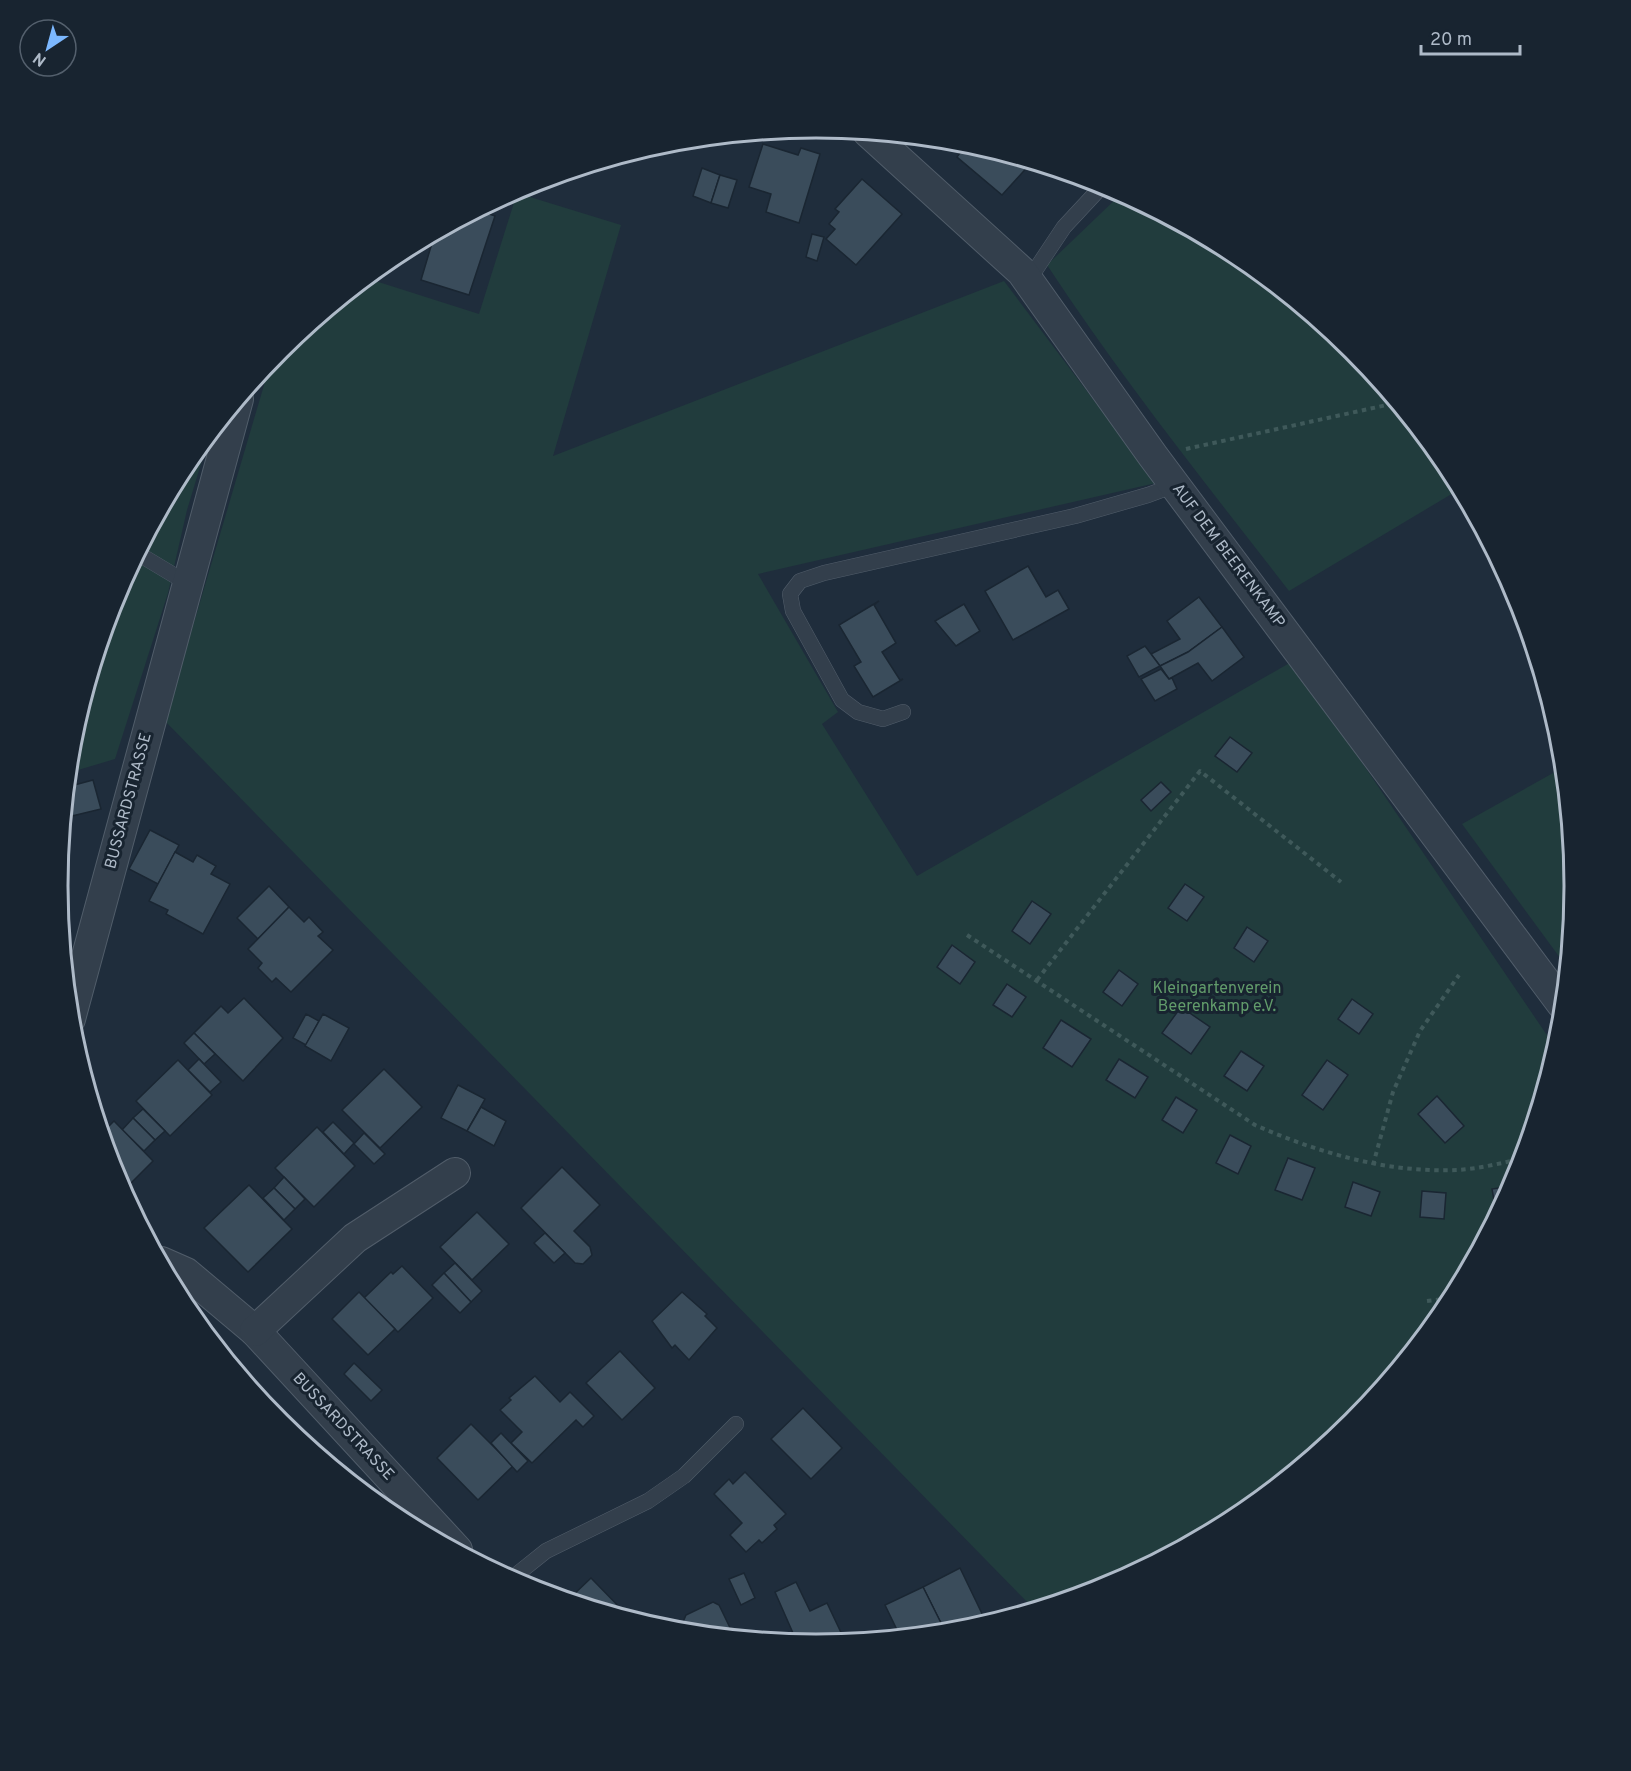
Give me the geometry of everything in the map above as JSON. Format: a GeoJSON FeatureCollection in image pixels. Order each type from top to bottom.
{"type":"FeatureCollection","features":[{"type":"Feature","properties":{"kind":"street","name":"AUF DEM BEERENKAMP"},"geometry":{"type":"LineString","coordinates":[[877,140],[1028,280],[1153,456],[1555,995]]}},
{"type":"Feature","properties":{"kind":"street","name":"BUSSARDSTRASSE"},"geometry":{"type":"LineString","coordinates":[[76,996],[233,416]]}},
{"type":"Feature","properties":{"kind":"street"},"geometry":{"type":"LineString","coordinates":[[255,1331],[355,1238],[455,1173]]}},
{"type":"Feature","properties":{"kind":"street","name":"BUSSARDSTRASSE"},"geometry":{"type":"LineString","coordinates":[[173,1267],[186,1273],[255,1331],[442,1533]]}},
{"type":"Feature","properties":{"kind":"lane"},"geometry":{"type":"LineString","coordinates":[[1028,280],[1064,227],[1097,192]]}},
{"type":"Feature","properties":{"kind":"lane"},"geometry":{"type":"LineString","coordinates":[[903,712],[883,718],[858,712],[842,700],[793,611],[790,594],[800,581],[851,566],[1075,516],[1175,485]]}},
{"type":"Feature","properties":{"kind":"lane"},"geometry":{"type":"LineString","coordinates":[[144,557],[187,584]]}},
{"type":"Feature","properties":{"kind":"lane"},"geometry":{"type":"LineString","coordinates":[[519,1572],[546,1551],[648,1501],[684,1476],[736,1424]]}},
{"type":"Feature","properties":{"kind":"path"},"geometry":{"type":"LineString","coordinates":[[1153,456],[1388,405]]}},
{"type":"Feature","properties":{"kind":"path"},"geometry":{"type":"LineString","coordinates":[[1037,980],[1200,771],[1341,882]]}},
{"type":"Feature","properties":{"kind":"path"},"geometry":{"type":"LineString","coordinates":[[967,934],[1256,1125],[1308,1148],[1373,1165],[1458,1170],[1511,1161]]}},
{"type":"Feature","properties":{"kind":"path"},"geometry":{"type":"LineString","coordinates":[[1373,1165],[1393,1092],[1420,1031],[1459,975]]}},
{"type":"Feature","properties":{"kind":"path"},"geometry":{"type":"LineString","coordinates":[[1427,1301],[1438,1300]]}},
{"type":"Feature","properties":{"kind":"green space","name":"Kleingartenverein Beerenkamp e.V."},"geometry":{"type":"Polygon","coordinates":[[[526,196],[621,225],[553,456],[1004,281],[1156,483],[758,574],[838,712],[822,724],[917,876],[1293,661],[1548,1036],[1524,1126],[1507,1172],[1463,1260],[1409,1341],[1378,1379],[1309,1448],[1271,1479],[1189,1533],[1102,1577],[1028,1602],[165,721],[266,379],[322,323],[376,281],[479,314],[515,201],[526,196]]]}},
{"type":"Feature","properties":{"kind":"green space"},"geometry":{"type":"Polygon","coordinates":[[[1115,200],[1190,238],[1271,292],[1309,323],[1344,357],[1378,392],[1409,430],[1452,494],[1289,591],[1135,390],[1047,265],[1115,200]]]}},
{"type":"Feature","properties":{"kind":"green space"},"geometry":{"type":"Polygon","coordinates":[[[203,457],[187,510],[168,593],[115,759],[77,770],[93,692],[124,599],[168,511],[203,457]]]}},
{"type":"Feature","properties":{"kind":"green space"},"geometry":{"type":"Polygon","coordinates":[[[1554,772],[1562,837],[1564,886],[1560,957],[1462,824],[1554,772]]]}},
{"type":"Feature","properties":{"kind":"building"},"geometry":{"type":"Polygon","coordinates":[[[763,144],[798,155],[801,148],[820,154],[799,223],[766,212],[771,194],[749,187],[763,144]]]}},
{"type":"Feature","properties":{"kind":"building"},"geometry":{"type":"Polygon","coordinates":[[[961,152],[1026,168],[1002,195],[957,157],[961,152]]]}},
{"type":"Feature","properties":{"kind":"building"},"geometry":{"type":"Polygon","coordinates":[[[702,168],[720,175],[711,203],[693,196],[702,168]]]}},
{"type":"Feature","properties":{"kind":"building"},"geometry":{"type":"Polygon","coordinates":[[[720,175],[737,180],[728,208],[711,203],[720,175]]]}},
{"type":"Feature","properties":{"kind":"building"},"geometry":{"type":"Polygon","coordinates":[[[862,179],[902,214],[856,265],[826,239],[835,229],[829,224],[839,212],[835,209],[862,179]]]}},
{"type":"Feature","properties":{"kind":"building"},"geometry":{"type":"Polygon","coordinates":[[[488,214],[495,216],[469,295],[421,280],[432,244],[488,214]]]}},
{"type":"Feature","properties":{"kind":"building"},"geometry":{"type":"Polygon","coordinates":[[[812,234],[824,237],[817,261],[806,257],[812,234]]]}},
{"type":"Feature","properties":{"kind":"building"},"geometry":{"type":"Polygon","coordinates":[[[1028,566],[1046,597],[1058,590],[1069,609],[1013,640],[985,591],[1028,566]]]}},
{"type":"Feature","properties":{"kind":"building"},"geometry":{"type":"Polygon","coordinates":[[[1199,597],[1222,627],[1188,652],[1160,666],[1151,654],[1180,639],[1167,621],[1199,597]]]}},
{"type":"Feature","properties":{"kind":"building"},"geometry":{"type":"Polygon","coordinates":[[[879,601],[874,605],[896,643],[882,652],[900,680],[903,679],[873,697],[854,666],[861,662],[839,625],[879,601]]]}},
{"type":"Feature","properties":{"kind":"building"},"geometry":{"type":"Polygon","coordinates":[[[964,604],[980,631],[956,646],[935,621],[964,604]]]}},
{"type":"Feature","properties":{"kind":"building"},"geometry":{"type":"Polygon","coordinates":[[[1222,627],[1244,657],[1212,681],[1198,663],[1169,679],[1160,666],[1188,652],[1222,627]]]}},
{"type":"Feature","properties":{"kind":"building"},"geometry":{"type":"Polygon","coordinates":[[[1145,646],[1160,666],[1139,677],[1127,656],[1145,646]]]}},
{"type":"Feature","properties":{"kind":"building"},"geometry":{"type":"Polygon","coordinates":[[[1161,669],[1169,679],[1172,678],[1177,689],[1155,701],[1141,679],[1161,669]]]}},
{"type":"Feature","properties":{"kind":"building"},"geometry":{"type":"Polygon","coordinates":[[[1230,737],[1252,753],[1237,772],[1215,756],[1230,737]]]}},
{"type":"Feature","properties":{"kind":"building"},"geometry":{"type":"Polygon","coordinates":[[[93,780],[101,809],[72,816],[75,785],[93,780]]]}},
{"type":"Feature","properties":{"kind":"building"},"geometry":{"type":"Polygon","coordinates":[[[1161,782],[1171,792],[1151,811],[1141,800],[1161,782]]]}},
{"type":"Feature","properties":{"kind":"building"},"geometry":{"type":"Polygon","coordinates":[[[150,830],[179,845],[158,884],[129,869],[150,830]]]}},
{"type":"Feature","properties":{"kind":"building"},"geometry":{"type":"Polygon","coordinates":[[[175,852],[193,862],[197,855],[216,866],[211,874],[230,884],[203,934],[166,914],[168,910],[149,901],[175,852]]]}},
{"type":"Feature","properties":{"kind":"building"},"geometry":{"type":"Polygon","coordinates":[[[1185,884],[1204,897],[1187,921],[1168,908],[1185,884]]]}},
{"type":"Feature","properties":{"kind":"building"},"geometry":{"type":"Polygon","coordinates":[[[269,886],[289,907],[258,939],[237,918],[269,886]]]}},
{"type":"Feature","properties":{"kind":"building"},"geometry":{"type":"Polygon","coordinates":[[[1032,901],[1051,914],[1030,944],[1012,931],[1032,901]]]}},
{"type":"Feature","properties":{"kind":"building"},"geometry":{"type":"Polygon","coordinates":[[[289,907],[304,922],[309,917],[323,932],[318,936],[333,950],[291,992],[276,978],[272,982],[258,968],[262,963],[248,949],[289,907]]]}},
{"type":"Feature","properties":{"kind":"building"},"geometry":{"type":"Polygon","coordinates":[[[1247,927],[1268,941],[1254,962],[1234,948],[1247,927]]]}},
{"type":"Feature","properties":{"kind":"building"},"geometry":{"type":"Polygon","coordinates":[[[952,945],[975,962],[960,984],[937,967],[952,945]]]}},
{"type":"Feature","properties":{"kind":"building"},"geometry":{"type":"Polygon","coordinates":[[[1119,970],[1138,984],[1122,1006],[1103,992],[1119,970]]]}},
{"type":"Feature","properties":{"kind":"building"},"geometry":{"type":"Polygon","coordinates":[[[1007,984],[1026,997],[1012,1017],[993,1005],[1007,984]]]}},
{"type":"Feature","properties":{"kind":"building"},"geometry":{"type":"Polygon","coordinates":[[[244,998],[283,1038],[243,1081],[194,1033],[221,1006],[228,1013],[244,998]]]}},
{"type":"Feature","properties":{"kind":"building"},"geometry":{"type":"Polygon","coordinates":[[[1352,999],[1373,1014],[1359,1034],[1338,1019],[1352,999]]]}},
{"type":"Feature","properties":{"kind":"building"},"geometry":{"type":"Polygon","coordinates":[[[1181,1007],[1210,1027],[1191,1054],[1162,1033],[1181,1007]]]}},
{"type":"Feature","properties":{"kind":"building"},"geometry":{"type":"Polygon","coordinates":[[[306,1014],[319,1021],[306,1045],[293,1038],[306,1014]]]}},
{"type":"Feature","properties":{"kind":"building"},"geometry":{"type":"Polygon","coordinates":[[[323,1014],[349,1028],[331,1061],[305,1046],[323,1014]]]}},
{"type":"Feature","properties":{"kind":"building"},"geometry":{"type":"Polygon","coordinates":[[[1061,1020],[1091,1039],[1072,1067],[1043,1048],[1061,1020]]]}},
{"type":"Feature","properties":{"kind":"building"},"geometry":{"type":"Polygon","coordinates":[[[194,1033],[215,1054],[204,1064],[184,1043],[194,1033]]]}},
{"type":"Feature","properties":{"kind":"building"},"geometry":{"type":"Polygon","coordinates":[[[1241,1051],[1264,1066],[1247,1091],[1224,1076],[1241,1051]]]}},
{"type":"Feature","properties":{"kind":"building"},"geometry":{"type":"Polygon","coordinates":[[[199,1059],[221,1082],[210,1092],[188,1070],[199,1059]]]}},
{"type":"Feature","properties":{"kind":"building"},"geometry":{"type":"Polygon","coordinates":[[[1119,1059],[1148,1077],[1135,1098],[1106,1080],[1119,1059]]]}},
{"type":"Feature","properties":{"kind":"building"},"geometry":{"type":"Polygon","coordinates":[[[178,1060],[212,1095],[170,1136],[136,1101],[178,1060]]]}},
{"type":"Feature","properties":{"kind":"building"},"geometry":{"type":"Polygon","coordinates":[[[1327,1060],[1348,1075],[1323,1110],[1302,1095],[1327,1060]]]}},
{"type":"Feature","properties":{"kind":"building"},"geometry":{"type":"Polygon","coordinates":[[[384,1069],[422,1107],[380,1148],[342,1110],[384,1069]]]}},
{"type":"Feature","properties":{"kind":"building"},"geometry":{"type":"Polygon","coordinates":[[[458,1085],[485,1099],[467,1131],[441,1118],[458,1085]]]}},
{"type":"Feature","properties":{"kind":"building"},"geometry":{"type":"Polygon","coordinates":[[[1437,1096],[1464,1126],[1445,1143],[1418,1114],[1437,1096]]]}},
{"type":"Feature","properties":{"kind":"building"},"geometry":{"type":"Polygon","coordinates":[[[1176,1097],[1197,1110],[1183,1133],[1162,1120],[1176,1097]]]}},
{"type":"Feature","properties":{"kind":"building"},"geometry":{"type":"Polygon","coordinates":[[[481,1107],[506,1121],[494,1146],[467,1131],[481,1107]]]}},
{"type":"Feature","properties":{"kind":"building"},"geometry":{"type":"Polygon","coordinates":[[[143,1109],[165,1131],[155,1140],[133,1118],[143,1109]]]}},
{"type":"Feature","properties":{"kind":"building"},"geometry":{"type":"Polygon","coordinates":[[[133,1118],[155,1140],[144,1151],[122,1130],[133,1118]]]}},
{"type":"Feature","properties":{"kind":"building"},"geometry":{"type":"Polygon","coordinates":[[[114,1121],[153,1161],[130,1184],[124,1172],[108,1127],[114,1121]]]}},
{"type":"Feature","properties":{"kind":"building"},"geometry":{"type":"Polygon","coordinates":[[[333,1122],[354,1143],[344,1154],[323,1132],[333,1122]]]}},
{"type":"Feature","properties":{"kind":"building"},"geometry":{"type":"Polygon","coordinates":[[[317,1127],[355,1166],[314,1207],[275,1168],[317,1127]]]}},
{"type":"Feature","properties":{"kind":"building"},"geometry":{"type":"Polygon","coordinates":[[[364,1133],[385,1154],[374,1164],[354,1144],[364,1133]]]}},
{"type":"Feature","properties":{"kind":"building"},"geometry":{"type":"Polygon","coordinates":[[[1230,1135],[1251,1146],[1238,1174],[1216,1163],[1230,1135]]]}},
{"type":"Feature","properties":{"kind":"building"},"geometry":{"type":"Polygon","coordinates":[[[1288,1158],[1315,1168],[1302,1200],[1275,1190],[1288,1158]]]}},
{"type":"Feature","properties":{"kind":"building"},"geometry":{"type":"Polygon","coordinates":[[[562,1167],[600,1205],[574,1231],[590,1247],[592,1255],[583,1264],[575,1263],[521,1208],[562,1167]]]}},
{"type":"Feature","properties":{"kind":"building"},"geometry":{"type":"Polygon","coordinates":[[[284,1177],[305,1199],[295,1209],[274,1188],[284,1177]]]}},
{"type":"Feature","properties":{"kind":"building"},"geometry":{"type":"Polygon","coordinates":[[[1353,1182],[1380,1192],[1371,1216],[1345,1207],[1353,1182]]]}},
{"type":"Feature","properties":{"kind":"building"},"geometry":{"type":"Polygon","coordinates":[[[249,1185],[292,1229],[248,1272],[204,1228],[249,1185]]]}},
{"type":"Feature","properties":{"kind":"building"},"geometry":{"type":"Polygon","coordinates":[[[274,1188],[295,1209],[284,1220],[263,1198],[274,1188]]]}},
{"type":"Feature","properties":{"kind":"building"},"geometry":{"type":"Polygon","coordinates":[[[1499,1188],[1494,1199],[1492,1189],[1499,1188]]]}},
{"type":"Feature","properties":{"kind":"building"},"geometry":{"type":"Polygon","coordinates":[[[1422,1191],[1446,1193],[1444,1219],[1420,1217],[1422,1191]]]}},
{"type":"Feature","properties":{"kind":"building"},"geometry":{"type":"Polygon","coordinates":[[[477,1212],[509,1244],[472,1280],[440,1247],[477,1212]]]}},
{"type":"Feature","properties":{"kind":"building"},"geometry":{"type":"Polygon","coordinates":[[[545,1233],[565,1253],[554,1263],[534,1243],[545,1233]]]}},
{"type":"Feature","properties":{"kind":"building"},"geometry":{"type":"Polygon","coordinates":[[[455,1263],[482,1291],[471,1302],[444,1273],[455,1263]]]}},
{"type":"Feature","properties":{"kind":"building"},"geometry":{"type":"Polygon","coordinates":[[[402,1266],[433,1298],[398,1332],[364,1298],[391,1272],[393,1274],[402,1266]]]}},
{"type":"Feature","properties":{"kind":"building"},"geometry":{"type":"Polygon","coordinates":[[[444,1273],[471,1302],[460,1313],[432,1285],[444,1273]]]}},
{"type":"Feature","properties":{"kind":"building"},"geometry":{"type":"Polygon","coordinates":[[[359,1292],[395,1329],[368,1355],[332,1319],[359,1292]]]}},
{"type":"Feature","properties":{"kind":"building"},"geometry":{"type":"Polygon","coordinates":[[[682,1292],[707,1314],[705,1316],[717,1328],[689,1360],[675,1345],[672,1348],[652,1321],[682,1292]]]}},
{"type":"Feature","properties":{"kind":"building"},"geometry":{"type":"Polygon","coordinates":[[[620,1351],[655,1388],[622,1420],[586,1383],[620,1351]]]}},
{"type":"Feature","properties":{"kind":"building"},"geometry":{"type":"Polygon","coordinates":[[[354,1363],[382,1390],[371,1401],[344,1374],[354,1363]]]}},
{"type":"Feature","properties":{"kind":"building"},"geometry":{"type":"Polygon","coordinates":[[[535,1376],[560,1402],[570,1392],[594,1416],[583,1427],[576,1420],[532,1463],[511,1443],[522,1432],[500,1410],[511,1400],[509,1398],[535,1376]]]}},
{"type":"Feature","properties":{"kind":"building"},"geometry":{"type":"Polygon","coordinates":[[[803,1408],[842,1448],[811,1479],[771,1439],[803,1408]]]}},
{"type":"Feature","properties":{"kind":"building"},"geometry":{"type":"Polygon","coordinates":[[[471,1424],[513,1466],[478,1500],[437,1458],[471,1424]]]}},
{"type":"Feature","properties":{"kind":"building"},"geometry":{"type":"Polygon","coordinates":[[[501,1433],[528,1461],[517,1472],[491,1443],[501,1433]]]}},
{"type":"Feature","properties":{"kind":"building"},"geometry":{"type":"Polygon","coordinates":[[[745,1472],[786,1514],[774,1525],[777,1529],[762,1543],[759,1540],[746,1552],[730,1535],[742,1523],[714,1494],[729,1479],[733,1484],[745,1472]]]}},
{"type":"Feature","properties":{"kind":"building"},"geometry":{"type":"Polygon","coordinates":[[[960,1568],[982,1614],[941,1622],[923,1587],[960,1568]]]}},
{"type":"Feature","properties":{"kind":"building"},"geometry":{"type":"Polygon","coordinates":[[[744,1573],[755,1598],[741,1605],[729,1579],[744,1573]]]}},
{"type":"Feature","properties":{"kind":"building"},"geometry":{"type":"Polygon","coordinates":[[[591,1578],[619,1607],[575,1594],[591,1578]]]}},
{"type":"Feature","properties":{"kind":"building"},"geometry":{"type":"Polygon","coordinates":[[[796,1582],[810,1611],[827,1603],[841,1633],[793,1633],[775,1592],[796,1582]]]}},
{"type":"Feature","properties":{"kind":"building"},"geometry":{"type":"Polygon","coordinates":[[[923,1587],[941,1622],[896,1629],[885,1605],[923,1587]]]}},
{"type":"Feature","properties":{"kind":"building"},"geometry":{"type":"Polygon","coordinates":[[[713,1602],[719,1605],[730,1628],[683,1621],[686,1615],[713,1602]]]}}]}
